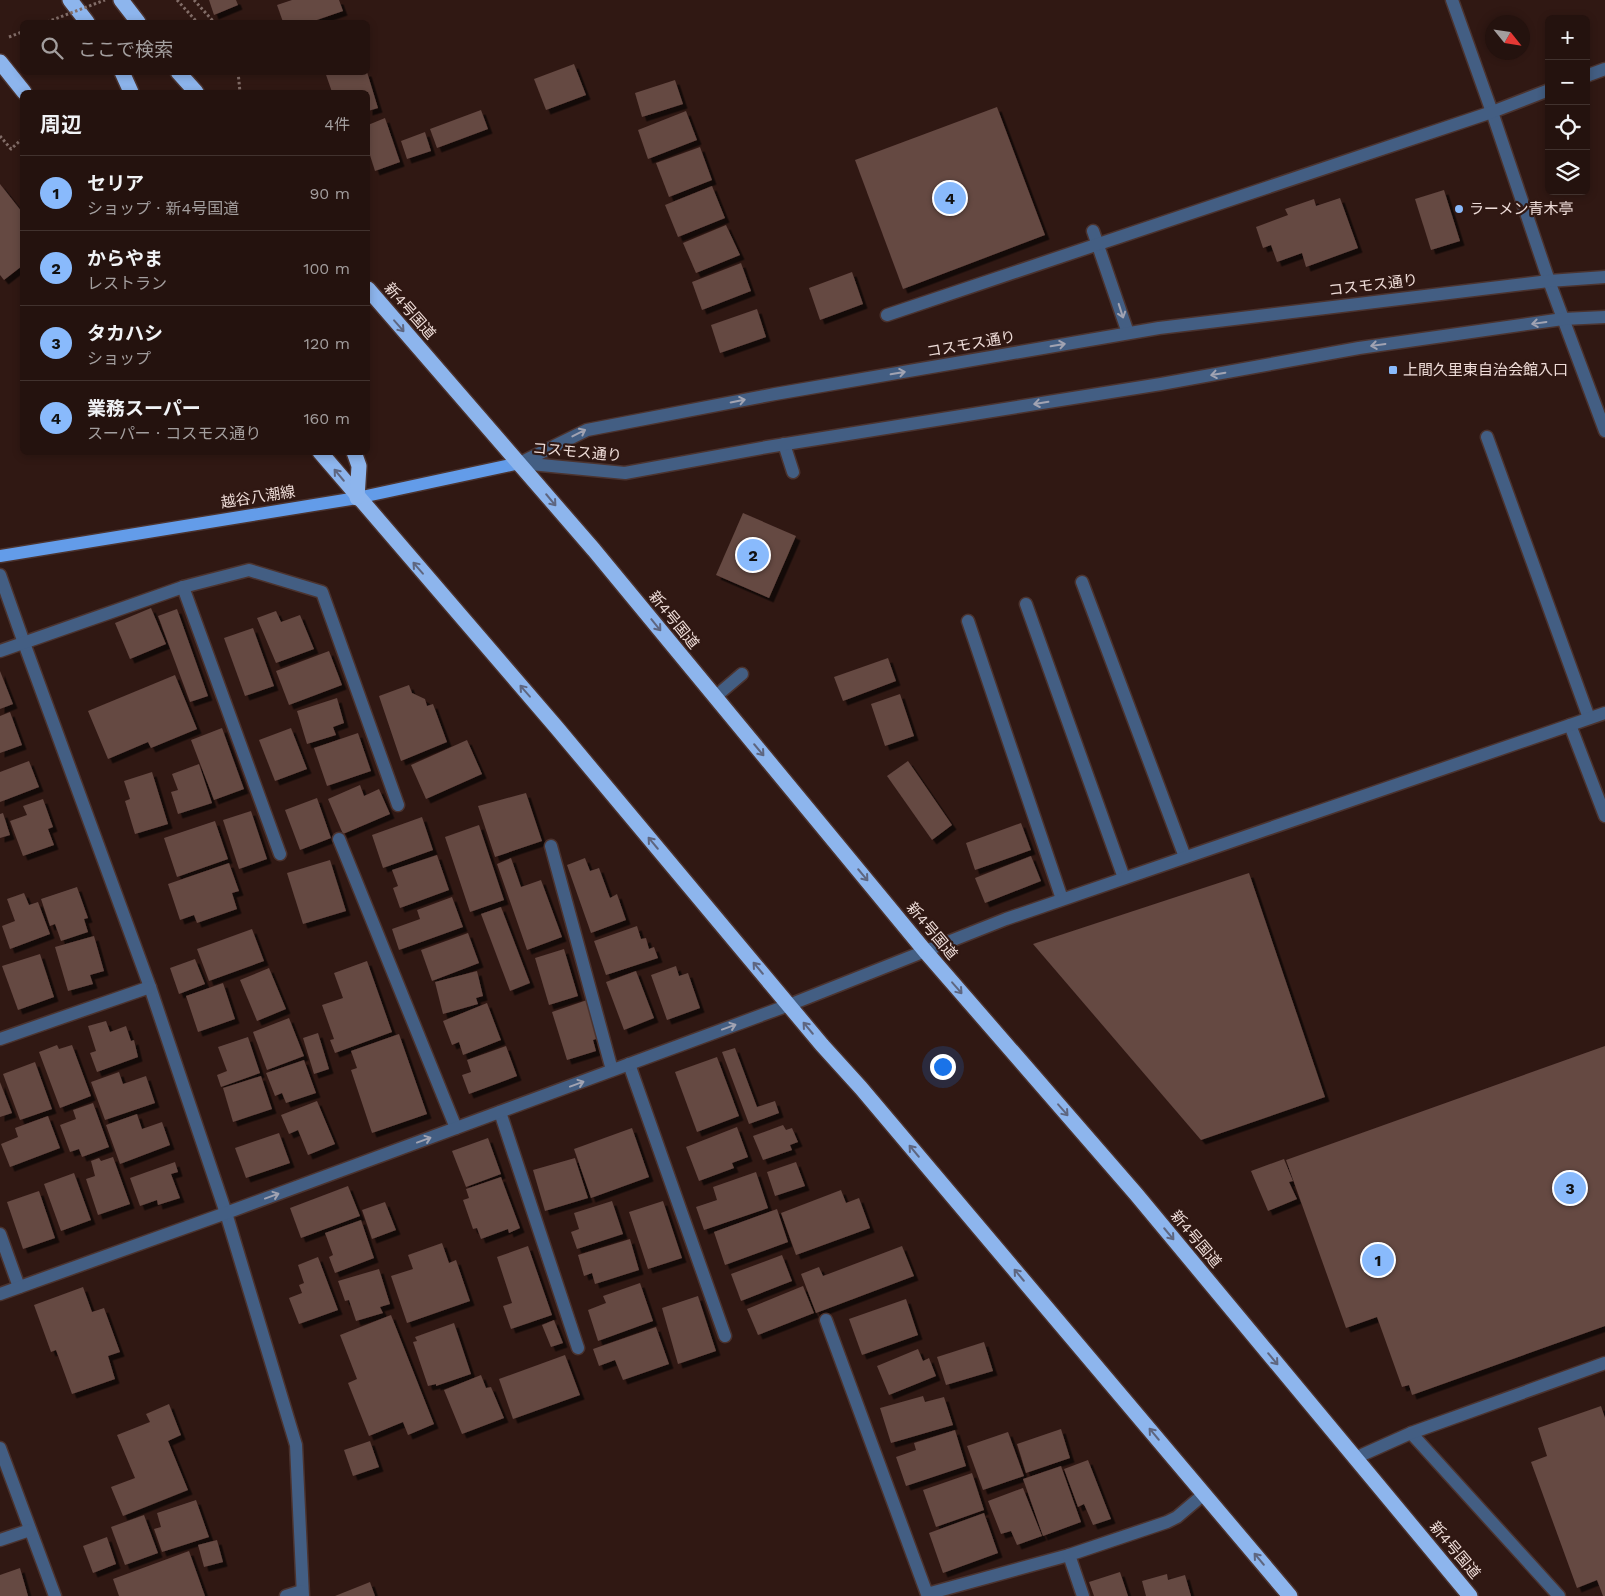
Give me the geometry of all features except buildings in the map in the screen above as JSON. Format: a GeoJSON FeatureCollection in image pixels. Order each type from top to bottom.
{"type":"FeatureCollection","features":[{"type":"Feature","properties":{"kind":"highway"},"geometry":{"type":"LineString","coordinates":[[70,0],[85,20]]}},
{"type":"Feature","properties":{"kind":"highway"},"geometry":{"type":"LineString","coordinates":[[121,0],[136,20]]}},
{"type":"Feature","properties":{"kind":"highway"},"geometry":{"type":"LineString","coordinates":[[0,62],[22,90]]}},
{"type":"Feature","properties":{"kind":"highway"},"geometry":{"type":"LineString","coordinates":[[123,75],[130,90]]}},
{"type":"Feature","properties":{"kind":"highway"},"geometry":{"type":"LineString","coordinates":[[181,75],[194,90]]}},
{"type":"Feature","properties":{"kind":"highway","name":"新4号国道"},"geometry":{"type":"LineString","coordinates":[[370,291],[588,543],[925,951],[1136,1194],[1470,1596]]}},
{"type":"Feature","properties":{"kind":"highway"},"geometry":{"type":"LineString","coordinates":[[322,455],[357,498],[557,728],[1290,1596]]}},
{"type":"Feature","properties":{"kind":"highway"},"geometry":{"type":"LineString","coordinates":[[355,455],[359,466],[357,498]]}},
{"type":"Feature","properties":{"kind":"main road","name":"越谷八潮線"},"geometry":{"type":"LineString","coordinates":[[0,556],[357,498],[520,463]]}},
{"type":"Feature","properties":{"kind":"street"},"geometry":{"type":"LineString","coordinates":[[1452,0],[1549,281],[1605,431]]}},
{"type":"Feature","properties":{"kind":"street"},"geometry":{"type":"LineString","coordinates":[[1590,75],[1605,69]]}},
{"type":"Feature","properties":{"kind":"street"},"geometry":{"type":"LineString","coordinates":[[886,315],[1098,246],[1492,112],[1545,92]]}},
{"type":"Feature","properties":{"kind":"street"},"geometry":{"type":"LineString","coordinates":[[1092,231],[1128,333]]}},
{"type":"Feature","properties":{"kind":"street","name":"コスモス通り"},"geometry":{"type":"LineString","coordinates":[[520,463],[587,430],[775,394],[1128,333],[1317,308],[1549,281],[1605,277]]}},
{"type":"Feature","properties":{"kind":"street","name":"コスモス通り"},"geometry":{"type":"LineString","coordinates":[[520,463],[625,473],[784,444],[1161,384],[1359,348],[1563,319],[1605,317]]}},
{"type":"Feature","properties":{"kind":"street"},"geometry":{"type":"LineString","coordinates":[[1486,437],[1590,718]]}},
{"type":"Feature","properties":{"kind":"street"},"geometry":{"type":"LineString","coordinates":[[784,444],[793,472]]}},
{"type":"Feature","properties":{"kind":"street"},"geometry":{"type":"LineString","coordinates":[[0,651],[183,587],[249,570],[322,592],[398,805]]}},
{"type":"Feature","properties":{"kind":"street"},"geometry":{"type":"LineString","coordinates":[[0,575],[150,987],[226,1212],[296,1445],[303,1594],[286,1596]]}},
{"type":"Feature","properties":{"kind":"street"},"geometry":{"type":"LineString","coordinates":[[1082,582],[1185,857]]}},
{"type":"Feature","properties":{"kind":"street"},"geometry":{"type":"LineString","coordinates":[[183,587],[280,854]]}},
{"type":"Feature","properties":{"kind":"street"},"geometry":{"type":"LineString","coordinates":[[1026,604],[1124,878]]}},
{"type":"Feature","properties":{"kind":"street"},"geometry":{"type":"LineString","coordinates":[[968,621],[1062,899]]}},
{"type":"Feature","properties":{"kind":"street"},"geometry":{"type":"LineString","coordinates":[[715,698],[742,674]]}},
{"type":"Feature","properties":{"kind":"street"},"geometry":{"type":"LineString","coordinates":[[0,1294],[789,1005],[1006,919],[1605,713]]}},
{"type":"Feature","properties":{"kind":"street"},"geometry":{"type":"LineString","coordinates":[[1570,725],[1605,816]]}},
{"type":"Feature","properties":{"kind":"street"},"geometry":{"type":"LineString","coordinates":[[339,839],[456,1128]]}},
{"type":"Feature","properties":{"kind":"street"},"geometry":{"type":"LineString","coordinates":[[551,846],[612,1070]]}},
{"type":"Feature","properties":{"kind":"street"},"geometry":{"type":"LineString","coordinates":[[0,1039],[150,987]]}},
{"type":"Feature","properties":{"kind":"street"},"geometry":{"type":"LineString","coordinates":[[629,1064],[725,1336]]}},
{"type":"Feature","properties":{"kind":"street"},"geometry":{"type":"LineString","coordinates":[[500,1112],[578,1348]]}},
{"type":"Feature","properties":{"kind":"street"},"geometry":{"type":"LineString","coordinates":[[0,1234],[19,1287]]}},
{"type":"Feature","properties":{"kind":"street"},"geometry":{"type":"LineString","coordinates":[[826,1320],[927,1594],[1069,1554],[1167,1522],[1177,1517],[1204,1494]]}},
{"type":"Feature","properties":{"kind":"street"},"geometry":{"type":"LineString","coordinates":[[1356,1458],[1412,1433],[1605,1363]]}},
{"type":"Feature","properties":{"kind":"street"},"geometry":{"type":"LineString","coordinates":[[1412,1433],[1559,1596]]}},
{"type":"Feature","properties":{"kind":"street"},"geometry":{"type":"LineString","coordinates":[[0,1448],[55,1596]]}},
{"type":"Feature","properties":{"kind":"street"},"geometry":{"type":"LineString","coordinates":[[0,1540],[30,1530]]}},
{"type":"Feature","properties":{"kind":"street"},"geometry":{"type":"LineString","coordinates":[[1069,1554],[1083,1596]]}},
{"type":"Feature","properties":{"kind":"path"},"geometry":{"type":"LineString","coordinates":[[52,20],[105,0]]}},
{"type":"Feature","properties":{"kind":"path"},"geometry":{"type":"LineString","coordinates":[[177,0],[195,20]]}},
{"type":"Feature","properties":{"kind":"path"},"geometry":{"type":"LineString","coordinates":[[194,0],[212,20]]}},
{"type":"Feature","properties":{"kind":"path"},"geometry":{"type":"LineString","coordinates":[[239,75],[240,90]]}},
{"type":"Feature","properties":{"kind":"path"},"geometry":{"type":"LineString","coordinates":[[0,136],[11,149],[20,141]]}},
{"type":"Feature","properties":{"kind":"place","name":"業務スーパー"},"geometry":{"type":"Point","coordinates":[950,198]}},
{"type":"Feature","properties":{"kind":"place","name":"ラーメン青木亭"},"geometry":{"type":"Point","coordinates":[1459,209]}},
{"type":"Feature","properties":{"kind":"place","name":"上間久里東自治会館入口"},"geometry":{"type":"Point","coordinates":[1393,370]}},
{"type":"Feature","properties":{"kind":"place","name":"からやま"},"geometry":{"type":"Point","coordinates":[753,555]}},
{"type":"Feature","properties":{"kind":"place","name":"タカハシ"},"geometry":{"type":"Point","coordinates":[1570,1188]}},
{"type":"Feature","properties":{"kind":"place","name":"セリア"},"geometry":{"type":"Point","coordinates":[1378,1260]}}]}
